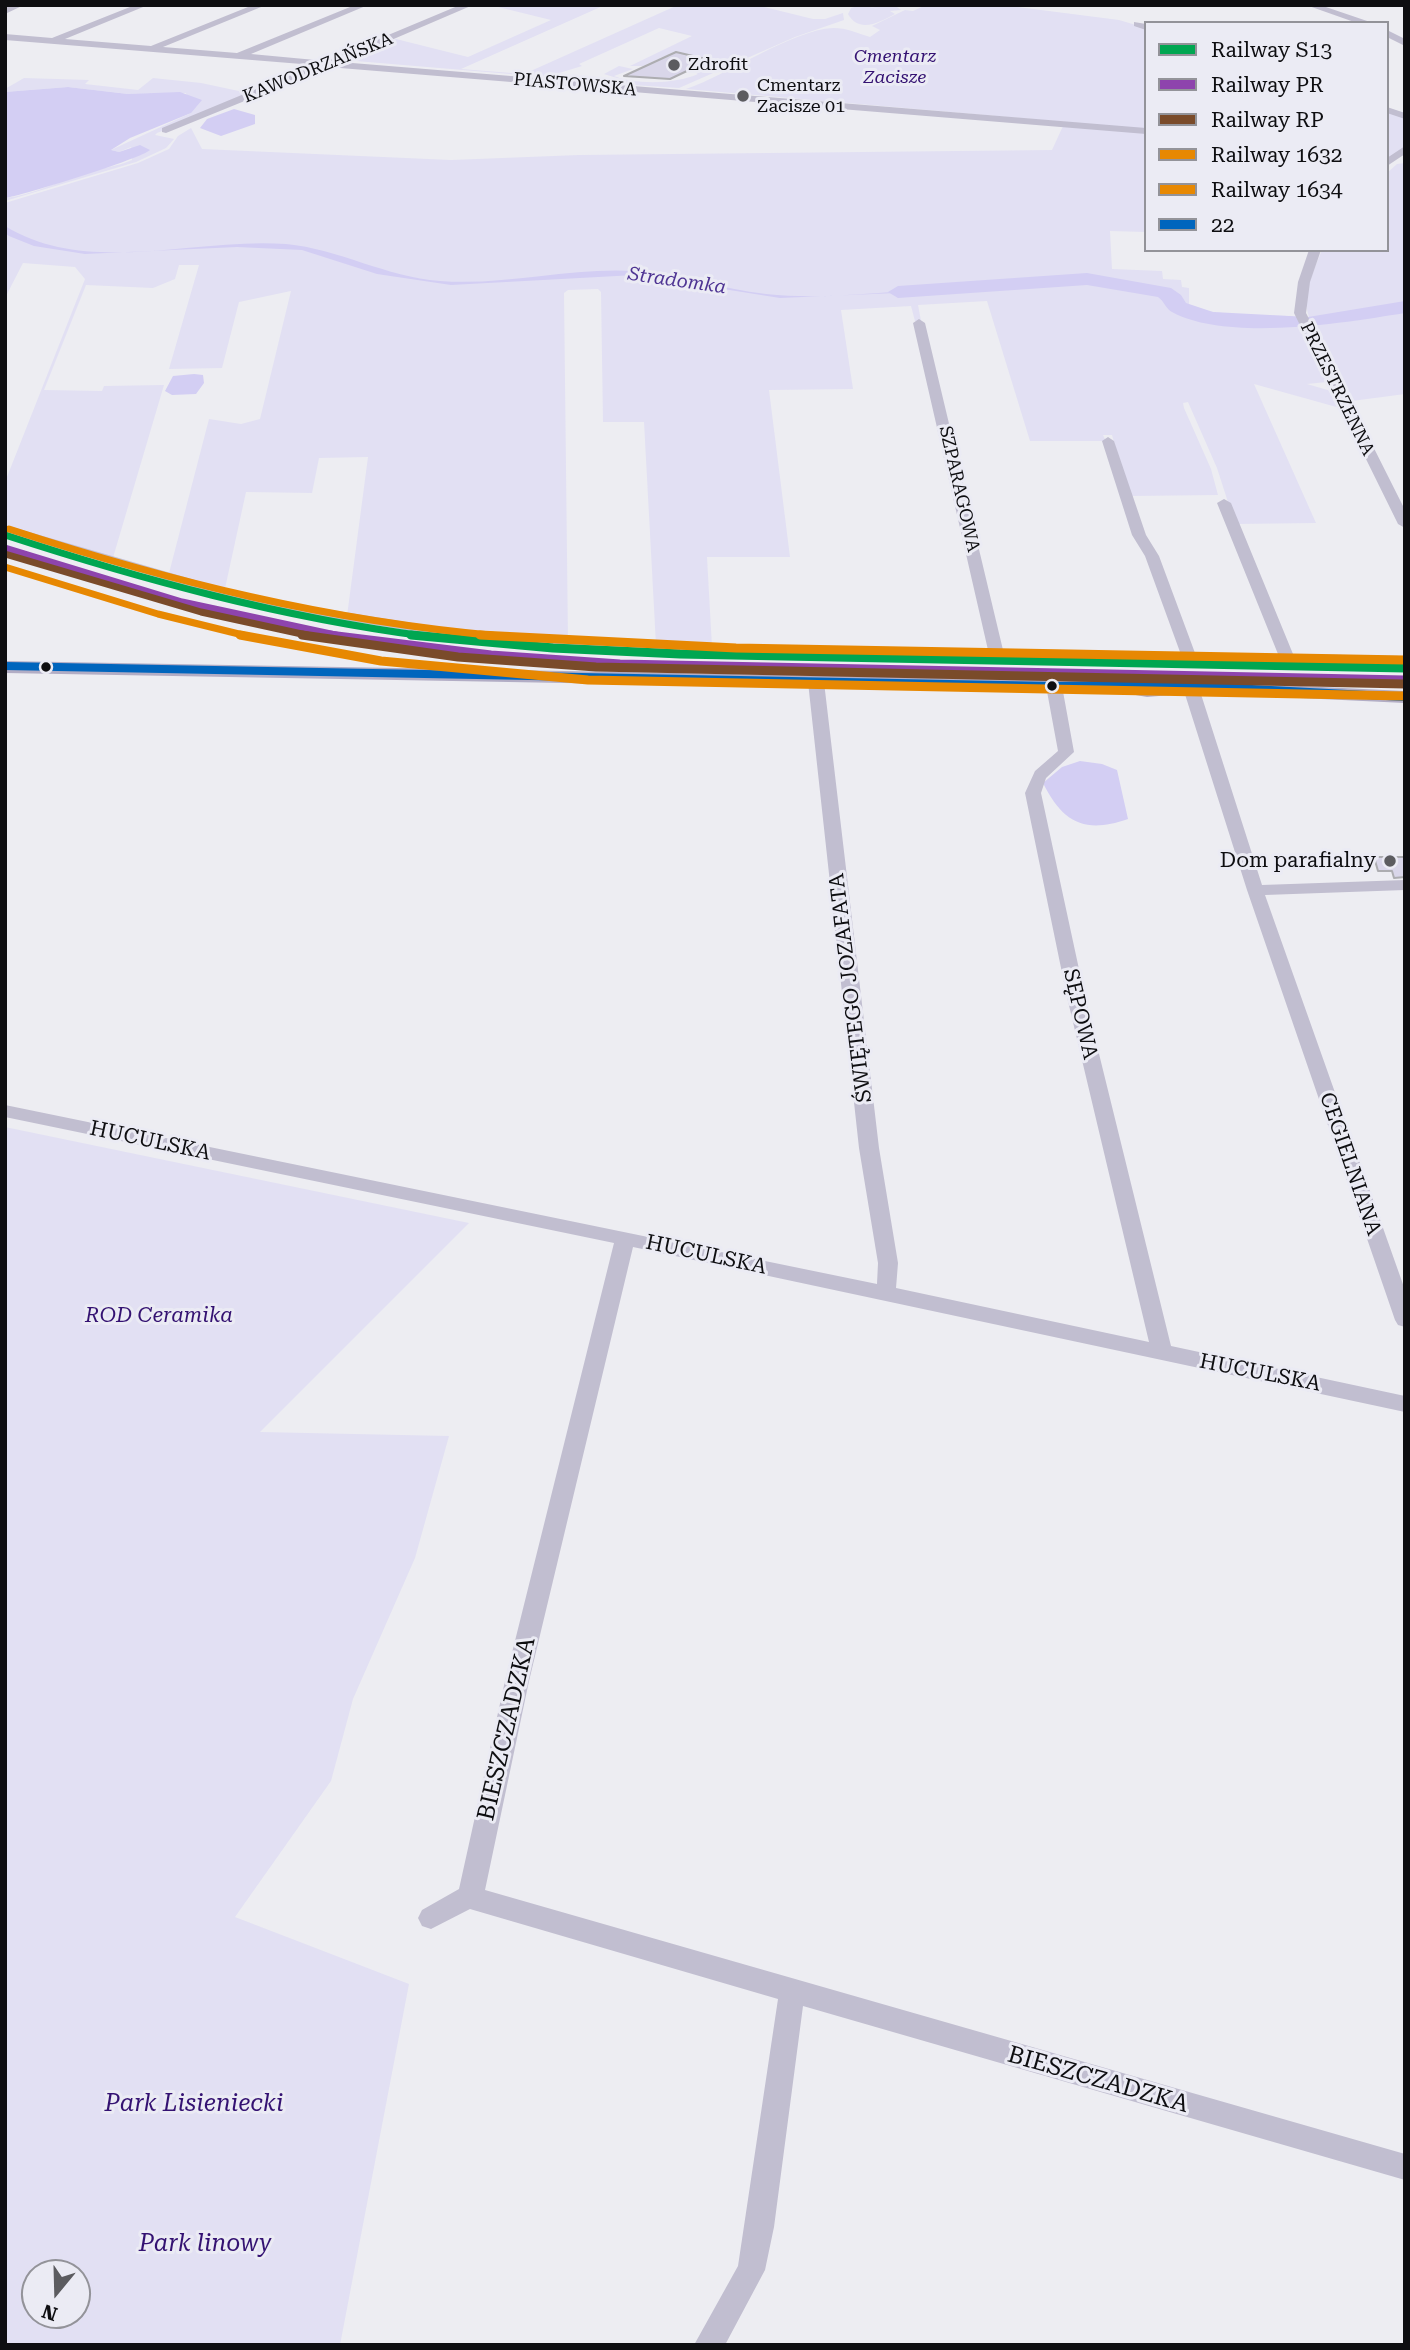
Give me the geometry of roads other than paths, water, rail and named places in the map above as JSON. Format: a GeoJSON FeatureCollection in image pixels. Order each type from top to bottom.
{"type":"FeatureCollection","features":[{"type":"Feature","properties":{"kind":"main road"},"geometry":{"type":"LineString","coordinates":[[6,667],[1124,687],[1159,691],[1191,688],[1405,689]]}},
{"type":"Feature","properties":{"kind":"main road"},"geometry":{"type":"LineString","coordinates":[[1239,689],[1405,697]]}},
{"type":"Feature","properties":{"kind":"street"},"geometry":{"type":"LineString","coordinates":[[5,11],[20,5]]}},
{"type":"Feature","properties":{"kind":"street"},"geometry":{"type":"LineString","coordinates":[[51,41],[144,5]]}},
{"type":"Feature","properties":{"kind":"street"},"geometry":{"type":"LineString","coordinates":[[151,49],[262,5]]}},
{"type":"Feature","properties":{"kind":"street"},"geometry":{"type":"LineString","coordinates":[[237,56],[364,5]]}},
{"type":"Feature","properties":{"kind":"street","name":"KAWODRZAŃSKA"},"geometry":{"type":"LineString","coordinates":[[166,130],[469,5]]}},
{"type":"Feature","properties":{"kind":"street"},"geometry":{"type":"LineString","coordinates":[[1310,5],[1362,21]]}},
{"type":"Feature","properties":{"kind":"street"},"geometry":{"type":"LineString","coordinates":[[1389,34],[1405,43]]}},
{"type":"Feature","properties":{"kind":"street","name":"PIASTOWSKA"},"geometry":{"type":"LineString","coordinates":[[5,37],[1144,131]]}},
{"type":"Feature","properties":{"kind":"street"},"geometry":{"type":"LineString","coordinates":[[1389,161],[1405,149]]}},
{"type":"Feature","properties":{"kind":"street","name":"PRZESTRZENNA"},"geometry":{"type":"LineString","coordinates":[[1314,252],[1304,282],[1300,313],[1405,524]]}},
{"type":"Feature","properties":{"kind":"street","name":"SZPARAGOWA"},"geometry":{"type":"LineString","coordinates":[[919,323],[997,655]]}},
{"type":"Feature","properties":{"kind":"street"},"geometry":{"type":"LineString","coordinates":[[1108,441],[1139,536],[1152,556],[1189,657]]}},
{"type":"Feature","properties":{"kind":"street"},"geometry":{"type":"LineString","coordinates":[[1224,503],[1289,659]]}},
{"type":"Feature","properties":{"kind":"street"},"geometry":{"type":"LineString","coordinates":[[5,529],[255,602],[429,632],[598,646],[1405,660]]}},
{"type":"Feature","properties":{"kind":"street","name":"ŚWIĘTEGO JOZAFATA"},"geometry":{"type":"LineString","coordinates":[[816,682],[869,1148],[888,1263],[886,1293]]}},
{"type":"Feature","properties":{"kind":"street","name":"SĘPOWA"},"geometry":{"type":"LineString","coordinates":[[1054,686],[1066,752],[1040,774],[1033,785],[1033,793],[1076,997],[1162,1353]]}},
{"type":"Feature","properties":{"kind":"street","name":"CEGIELNIANA"},"geometry":{"type":"LineString","coordinates":[[1191,688],[1255,890],[1405,1320]]}},
{"type":"Feature","properties":{"kind":"street"},"geometry":{"type":"LineString","coordinates":[[1255,890],[1405,885]]}},
{"type":"Feature","properties":{"kind":"street","name":"HUCULSKA"},"geometry":{"type":"LineString","coordinates":[[5,1111],[1388,1398],[1405,1404]]}},
{"type":"Feature","properties":{"kind":"street","name":"BIESZCZADZKA"},"geometry":{"type":"LineString","coordinates":[[625,1239],[517,1681],[472,1883],[472,1895],[479,1901],[1405,2167]]}},
{"type":"Feature","properties":{"kind":"street"},"geometry":{"type":"LineString","coordinates":[[431,1918],[472,1895]]}},
{"type":"Feature","properties":{"kind":"street"},"geometry":{"type":"LineString","coordinates":[[709,2345],[751,2270],[760,2227],[792,1992]]}},
{"type":"Feature","properties":{"kind":"water"},"geometry":{"type":"Polygon","coordinates":[[[68,87],[128,94],[180,92],[202,100],[191,113],[130,138],[111,150],[119,152],[140,145],[150,150],[142,154],[81,176],[5,198],[5,92],[68,87]]]}},
{"type":"Feature","properties":{"kind":"water"},"geometry":{"type":"Polygon","coordinates":[[[234,109],[255,115],[255,124],[221,136],[200,128],[207,119],[234,109]]]}},
{"type":"Feature","properties":{"kind":"water"},"geometry":{"type":"Polygon","coordinates":[[[5,226],[37,241],[71,249],[137,252],[85,254],[34,246],[9,236],[5,233],[5,226]]]}},
{"type":"Feature","properties":{"kind":"water"},"geometry":{"type":"Polygon","coordinates":[[[251,243],[286,244],[325,251],[401,274],[440,281],[489,281],[611,270],[684,278],[766,294],[845,295],[780,298],[635,275],[451,285],[377,274],[302,250],[237,247],[147,251],[251,243]]]}},
{"type":"Feature","properties":{"kind":"water"},"geometry":{"type":"Polygon","coordinates":[[[940,288],[942,291],[857,295],[940,288]]]}},
{"type":"Feature","properties":{"kind":"water"},"geometry":{"type":"Polygon","coordinates":[[[203,375],[204,383],[196,394],[172,395],[165,391],[173,376],[203,375]]]}},
{"type":"Feature","properties":{"kind":"water"},"geometry":{"type":"Polygon","coordinates":[[[1080,761],[1102,764],[1117,770],[1128,819],[1087,825],[1067,816],[1059,808],[1043,783],[1062,767],[1080,761]]]}},
{"type":"Feature","properties":{"kind":"waterway","name":"Stradomka"},"geometry":{"type":"LineString","coordinates":[[898,292],[1087,279],[1164,292],[1174,299],[1177,307],[1211,318],[1304,322]]}},
{"type":"Feature","properties":{"kind":"waterway","name":"Stradomka"},"geometry":{"type":"LineString","coordinates":[[1313,322],[1405,307]]}},
{"type":"Feature","properties":{"kind":"rail line","name":"1632"},"geometry":{"type":"LineString","coordinates":[[9,529],[125,566],[243,597],[323,614],[460,633],[598,643],[736,648],[1405,660]]}},
{"type":"Feature","properties":{"kind":"rail line","name":"S13"},"geometry":{"type":"LineString","coordinates":[[5,535],[137,577],[226,601],[316,620],[425,637],[553,648],[680,654],[1405,668]]}},
{"type":"Feature","properties":{"kind":"rail line","name":"PR"},"geometry":{"type":"LineString","coordinates":[[5,548],[137,590],[271,624],[426,649],[620,664],[1405,680]]}},
{"type":"Feature","properties":{"kind":"rail line","name":"RP"},"geometry":{"type":"LineString","coordinates":[[5,554],[240,622],[320,638],[458,657],[596,667],[734,672],[1405,684]]}},
{"type":"Feature","properties":{"kind":"rail line","name":"1634"},"geometry":{"type":"LineString","coordinates":[[5,567],[120,603],[235,634],[313,650],[450,669],[657,683],[1405,696]]}},
{"type":"Feature","properties":{"kind":"place","name":"Zdrofit"},"geometry":{"type":"Point","coordinates":[674,65]}},
{"type":"Feature","properties":{"kind":"place","name":"Cmentarz Zacisze 01"},"geometry":{"type":"Point","coordinates":[743,96]}},
{"type":"Feature","properties":{"kind":"place","name":"Dom parafialny"},"geometry":{"type":"Point","coordinates":[1390,861]}},
{"type":"Feature","properties":{"kind":"park label","name":"Cmentarz Zacisze"},"geometry":{"type":"Point","coordinates":[895,67]}},
{"type":"Feature","properties":{"kind":"park label","name":"ROD Ceramika"},"geometry":{"type":"Point","coordinates":[159,1316]}},
{"type":"Feature","properties":{"kind":"park label","name":"Park Lisieniecki"},"geometry":{"type":"Point","coordinates":[194,2104]}},
{"type":"Feature","properties":{"kind":"park label","name":"Park linowy"},"geometry":{"type":"Point","coordinates":[205,2244]}}]}
